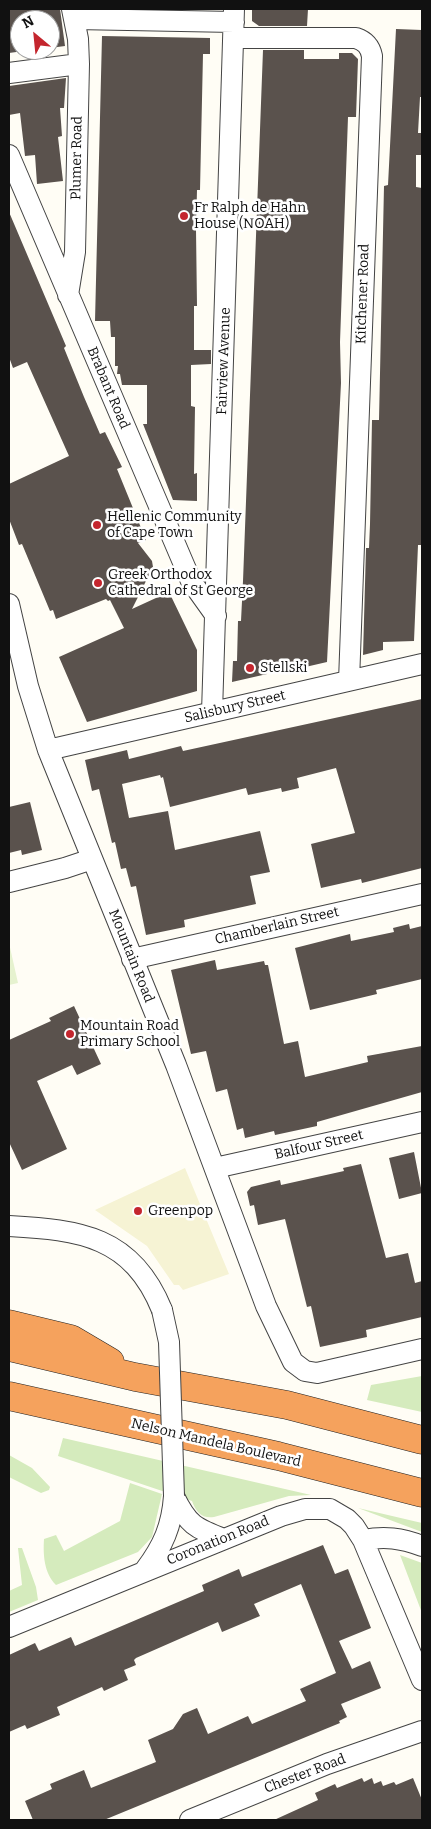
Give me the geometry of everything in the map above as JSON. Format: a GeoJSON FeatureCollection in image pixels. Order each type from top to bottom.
{"type":"FeatureCollection","features":[{"type":"Feature","properties":{"kind":"highway"},"geometry":{"type":"LineString","coordinates":[[9,1324],[71,1339],[135,1377]]}},
{"type":"Feature","properties":{"kind":"highway"},"geometry":{"type":"LineString","coordinates":[[9,1347],[135,1377],[287,1406],[422,1440]]}},
{"type":"Feature","properties":{"kind":"highway","name":"Nelson Mandela Boulevard"},"geometry":{"type":"LineString","coordinates":[[9,1396],[278,1456],[422,1493]]}},
{"type":"Feature","properties":{"kind":"street","name":"Kitchener Road"},"geometry":{"type":"LineString","coordinates":[[73,14],[234,23],[356,38],[363,40],[372,56],[349,681]]}},
{"type":"Feature","properties":{"kind":"street","name":"Plumer Road"},"geometry":{"type":"LineString","coordinates":[[68,296],[75,252],[79,64],[73,14]]}},
{"type":"Feature","properties":{"kind":"street","name":"Fairview Avenue"},"geometry":{"type":"LineString","coordinates":[[212,712],[234,23]]}},
{"type":"Feature","properties":{"kind":"street"},"geometry":{"type":"LineString","coordinates":[[9,73],[79,64]]}},
{"type":"Feature","properties":{"kind":"street","name":"Brabant Road"},"geometry":{"type":"LineString","coordinates":[[9,155],[191,581],[216,616]]}},
{"type":"Feature","properties":{"kind":"street","name":"Mountain Road"},"geometry":{"type":"LineString","coordinates":[[9,604],[28,686],[48,750],[176,1065],[266,1306],[293,1362],[305,1371],[317,1373],[422,1349]]}},
{"type":"Feature","properties":{"kind":"street","name":"Salisbury Street"},"geometry":{"type":"LineString","coordinates":[[48,750],[422,664]]}},
{"type":"Feature","properties":{"kind":"street"},"geometry":{"type":"LineString","coordinates":[[9,882],[92,859]]}},
{"type":"Feature","properties":{"kind":"street","name":"Chamberlain Street"},"geometry":{"type":"LineString","coordinates":[[132,959],[422,894]]}},
{"type":"Feature","properties":{"kind":"street","name":"Balfour Street"},"geometry":{"type":"LineString","coordinates":[[215,1168],[422,1122]]}},
{"type":"Feature","properties":{"kind":"street"},"geometry":{"type":"LineString","coordinates":[[9,1226],[59,1229],[88,1235],[109,1245],[144,1276],[162,1310],[169,1342],[174,1496],[168,1533],[158,1552],[145,1570]]}},
{"type":"Feature","properties":{"kind":"street"},"geometry":{"type":"LineString","coordinates":[[174,1496],[189,1523],[198,1529],[224,1539]]}},
{"type":"Feature","properties":{"kind":"street","name":"Coronation Road"},"geometry":{"type":"LineString","coordinates":[[9,1627],[281,1516],[305,1509],[330,1509],[347,1518],[363,1540],[422,1680]]}},
{"type":"Feature","properties":{"kind":"street"},"geometry":{"type":"LineString","coordinates":[[363,1540],[381,1537],[401,1538],[422,1546]]}},
{"type":"Feature","properties":{"kind":"street","name":"Chester Road"},"geometry":{"type":"LineString","coordinates":[[190,1820],[327,1764],[422,1731]]}},
{"type":"Feature","properties":{"kind":"shaded area"},"geometry":{"type":"Polygon","coordinates":[[[185,1168],[229,1274],[183,1290],[179,1285],[174,1285],[147,1246],[95,1210],[185,1168]]]}},
{"type":"Feature","properties":{"kind":"green space"},"geometry":{"type":"Polygon","coordinates":[[[9,943],[18,983],[9,985],[9,943]]]}},
{"type":"Feature","properties":{"kind":"green space"},"geometry":{"type":"Polygon","coordinates":[[[422,1376],[422,1412],[367,1400],[371,1385],[422,1376]]]}},
{"type":"Feature","properties":{"kind":"green space"},"geometry":{"type":"Polygon","coordinates":[[[63,1438],[311,1495],[289,1496],[214,1517],[206,1517],[195,1508],[192,1501],[58,1456],[63,1438]]]}},
{"type":"Feature","properties":{"kind":"green space"},"geometry":{"type":"Polygon","coordinates":[[[9,1455],[32,1468],[50,1487],[49,1490],[41,1493],[9,1477],[9,1455]]]}},
{"type":"Feature","properties":{"kind":"green space"},"geometry":{"type":"Polygon","coordinates":[[[130,1483],[162,1494],[152,1537],[138,1552],[56,1585],[49,1575],[45,1564],[44,1539],[56,1535],[64,1551],[120,1521],[130,1483]]]}},
{"type":"Feature","properties":{"kind":"green space"},"geometry":{"type":"Polygon","coordinates":[[[358,1508],[422,1523],[422,1532],[358,1508]]]}},
{"type":"Feature","properties":{"kind":"green space"},"geometry":{"type":"Polygon","coordinates":[[[18,1548],[22,1548],[36,1587],[38,1600],[9,1612],[9,1591],[22,1585],[18,1548]]]}},
{"type":"Feature","properties":{"kind":"green space"},"geometry":{"type":"Polygon","coordinates":[[[400,1555],[422,1563],[422,1613],[400,1555]]]}},
{"type":"Feature","properties":{"kind":"building"},"geometry":{"type":"Polygon","coordinates":[[[60,9],[65,46],[60,47],[60,10],[10,10],[9,53],[9,10],[60,9]]]}},
{"type":"Feature","properties":{"kind":"building"},"geometry":{"type":"Polygon","coordinates":[[[252,9],[308,9],[307,26],[259,26],[252,21],[252,9]]]}},
{"type":"Feature","properties":{"kind":"building"},"geometry":{"type":"Polygon","coordinates":[[[396,29],[422,30],[422,97],[420,97],[418,133],[422,133],[422,155],[416,155],[416,187],[422,188],[422,545],[418,545],[414,641],[383,642],[383,650],[363,655],[366,548],[369,548],[370,524],[372,420],[379,420],[384,186],[388,185],[396,29]]]}},
{"type":"Feature","properties":{"kind":"building"},"geometry":{"type":"Polygon","coordinates":[[[102,36],[210,38],[210,54],[203,54],[200,190],[197,190],[197,306],[194,306],[194,350],[211,350],[211,364],[191,365],[191,406],[195,407],[194,474],[197,473],[197,501],[173,500],[143,424],[147,424],[147,385],[122,385],[120,374],[117,374],[118,366],[115,366],[115,337],[111,337],[110,321],[95,321],[102,36]]]}},
{"type":"Feature","properties":{"kind":"building"},"geometry":{"type":"Polygon","coordinates":[[[263,50],[304,50],[304,59],[339,59],[339,53],[352,53],[358,59],[356,117],[348,117],[340,342],[341,383],[327,662],[301,668],[302,664],[268,662],[267,674],[232,682],[233,661],[237,661],[238,621],[241,621],[243,581],[263,50]]]}},
{"type":"Feature","properties":{"kind":"building"},"geometry":{"type":"Polygon","coordinates":[[[66,78],[64,108],[60,108],[62,136],[58,137],[63,181],[37,184],[35,155],[25,156],[20,113],[9,115],[9,86],[66,78]]]}},
{"type":"Feature","properties":{"kind":"building"},"geometry":{"type":"Polygon","coordinates":[[[9,212],[66,346],[64,348],[100,434],[105,432],[122,467],[117,469],[146,540],[138,543],[152,561],[153,567],[132,609],[169,592],[197,650],[197,691],[87,722],[59,657],[124,628],[110,600],[106,599],[56,619],[53,610],[50,611],[22,544],[19,545],[9,519],[9,484],[69,456],[27,362],[13,368],[9,357],[9,212]]]}},
{"type":"Feature","properties":{"kind":"building"},"geometry":{"type":"Polygon","coordinates":[[[422,699],[422,868],[362,883],[361,879],[321,888],[311,844],[355,833],[336,768],[297,778],[299,788],[282,792],[281,788],[248,795],[246,788],[170,807],[163,777],[161,778],[160,775],[122,784],[129,818],[168,811],[175,850],[260,831],[270,872],[250,876],[256,904],[184,920],[185,927],[146,935],[136,886],[131,887],[126,868],[121,869],[115,842],[112,843],[99,789],[92,791],[85,760],[127,750],[129,759],[181,746],[183,751],[422,699]]]}},
{"type":"Feature","properties":{"kind":"building"},"geometry":{"type":"Polygon","coordinates":[[[30,802],[42,850],[22,855],[21,850],[9,853],[9,807],[30,802]]]}},
{"type":"Feature","properties":{"kind":"building"},"geometry":{"type":"Polygon","coordinates":[[[409,924],[410,929],[422,926],[422,979],[376,990],[377,994],[310,1010],[295,948],[350,934],[351,941],[394,932],[393,928],[409,924]]]}},
{"type":"Feature","properties":{"kind":"building"},"geometry":{"type":"Polygon","coordinates":[[[215,960],[217,970],[264,961],[265,965],[268,965],[284,1044],[298,1041],[305,1077],[368,1062],[367,1056],[422,1046],[422,1092],[317,1122],[317,1126],[275,1135],[274,1131],[245,1138],[243,1128],[237,1130],[227,1089],[216,1092],[206,1051],[191,1054],[171,970],[215,960]]]}},
{"type":"Feature","properties":{"kind":"building"},"geometry":{"type":"Polygon","coordinates":[[[74,1006],[101,1064],[77,1075],[72,1065],[37,1081],[67,1149],[22,1170],[9,1142],[9,1040],[51,1021],[49,1018],[74,1006]]]}},
{"type":"Feature","properties":{"kind":"building"},"geometry":{"type":"Polygon","coordinates":[[[414,1152],[422,1193],[399,1199],[389,1158],[414,1152]]]}},
{"type":"Feature","properties":{"kind":"building"},"geometry":{"type":"Polygon","coordinates":[[[361,1164],[386,1258],[408,1253],[415,1283],[422,1281],[422,1317],[366,1330],[367,1337],[320,1347],[311,1306],[307,1307],[285,1219],[258,1225],[254,1205],[250,1206],[247,1192],[251,1187],[280,1180],[281,1185],[344,1171],[343,1168],[361,1164]]]}},
{"type":"Feature","properties":{"kind":"building"},"geometry":{"type":"Polygon","coordinates":[[[323,1545],[335,1574],[348,1569],[371,1628],[339,1641],[352,1669],[370,1661],[381,1688],[341,1704],[347,1717],[339,1721],[340,1723],[104,1820],[33,1820],[25,1801],[52,1789],[50,1784],[84,1770],[91,1788],[156,1762],[148,1740],[173,1729],[183,1714],[197,1708],[208,1734],[248,1716],[252,1724],[306,1701],[300,1689],[336,1673],[301,1584],[254,1604],[260,1616],[222,1632],[218,1622],[136,1658],[134,1660],[136,1665],[124,1670],[128,1680],[104,1691],[102,1687],[57,1707],[60,1715],[27,1729],[25,1725],[9,1732],[9,1655],[35,1643],[39,1651],[71,1637],[75,1646],[204,1591],[202,1585],[239,1569],[242,1577],[323,1545]]]}},
{"type":"Feature","properties":{"kind":"building"},"geometry":{"type":"Polygon","coordinates":[[[362,1778],[364,1782],[372,1778],[374,1784],[381,1781],[383,1786],[394,1782],[396,1785],[413,1778],[422,1800],[422,1820],[274,1820],[318,1800],[315,1793],[335,1784],[337,1788],[362,1778]]]}},
{"type":"Feature","properties":{"kind":"place","name":"Fr Ralph de Hahn House (NOAH)"},"geometry":{"type":"Point","coordinates":[184,216]}},
{"type":"Feature","properties":{"kind":"place","name":"Hellenic Community of Cape Town"},"geometry":{"type":"Point","coordinates":[97,525]}},
{"type":"Feature","properties":{"kind":"place","name":"Greek Orthodox Cathedral of St George"},"geometry":{"type":"Point","coordinates":[98,583]}},
{"type":"Feature","properties":{"kind":"place","name":"Stellski"},"geometry":{"type":"Point","coordinates":[250,668]}},
{"type":"Feature","properties":{"kind":"place","name":"Mountain Road Primary School"},"geometry":{"type":"Point","coordinates":[70,1034]}},
{"type":"Feature","properties":{"kind":"place","name":"Greenpop"},"geometry":{"type":"Point","coordinates":[138,1211]}}]}
